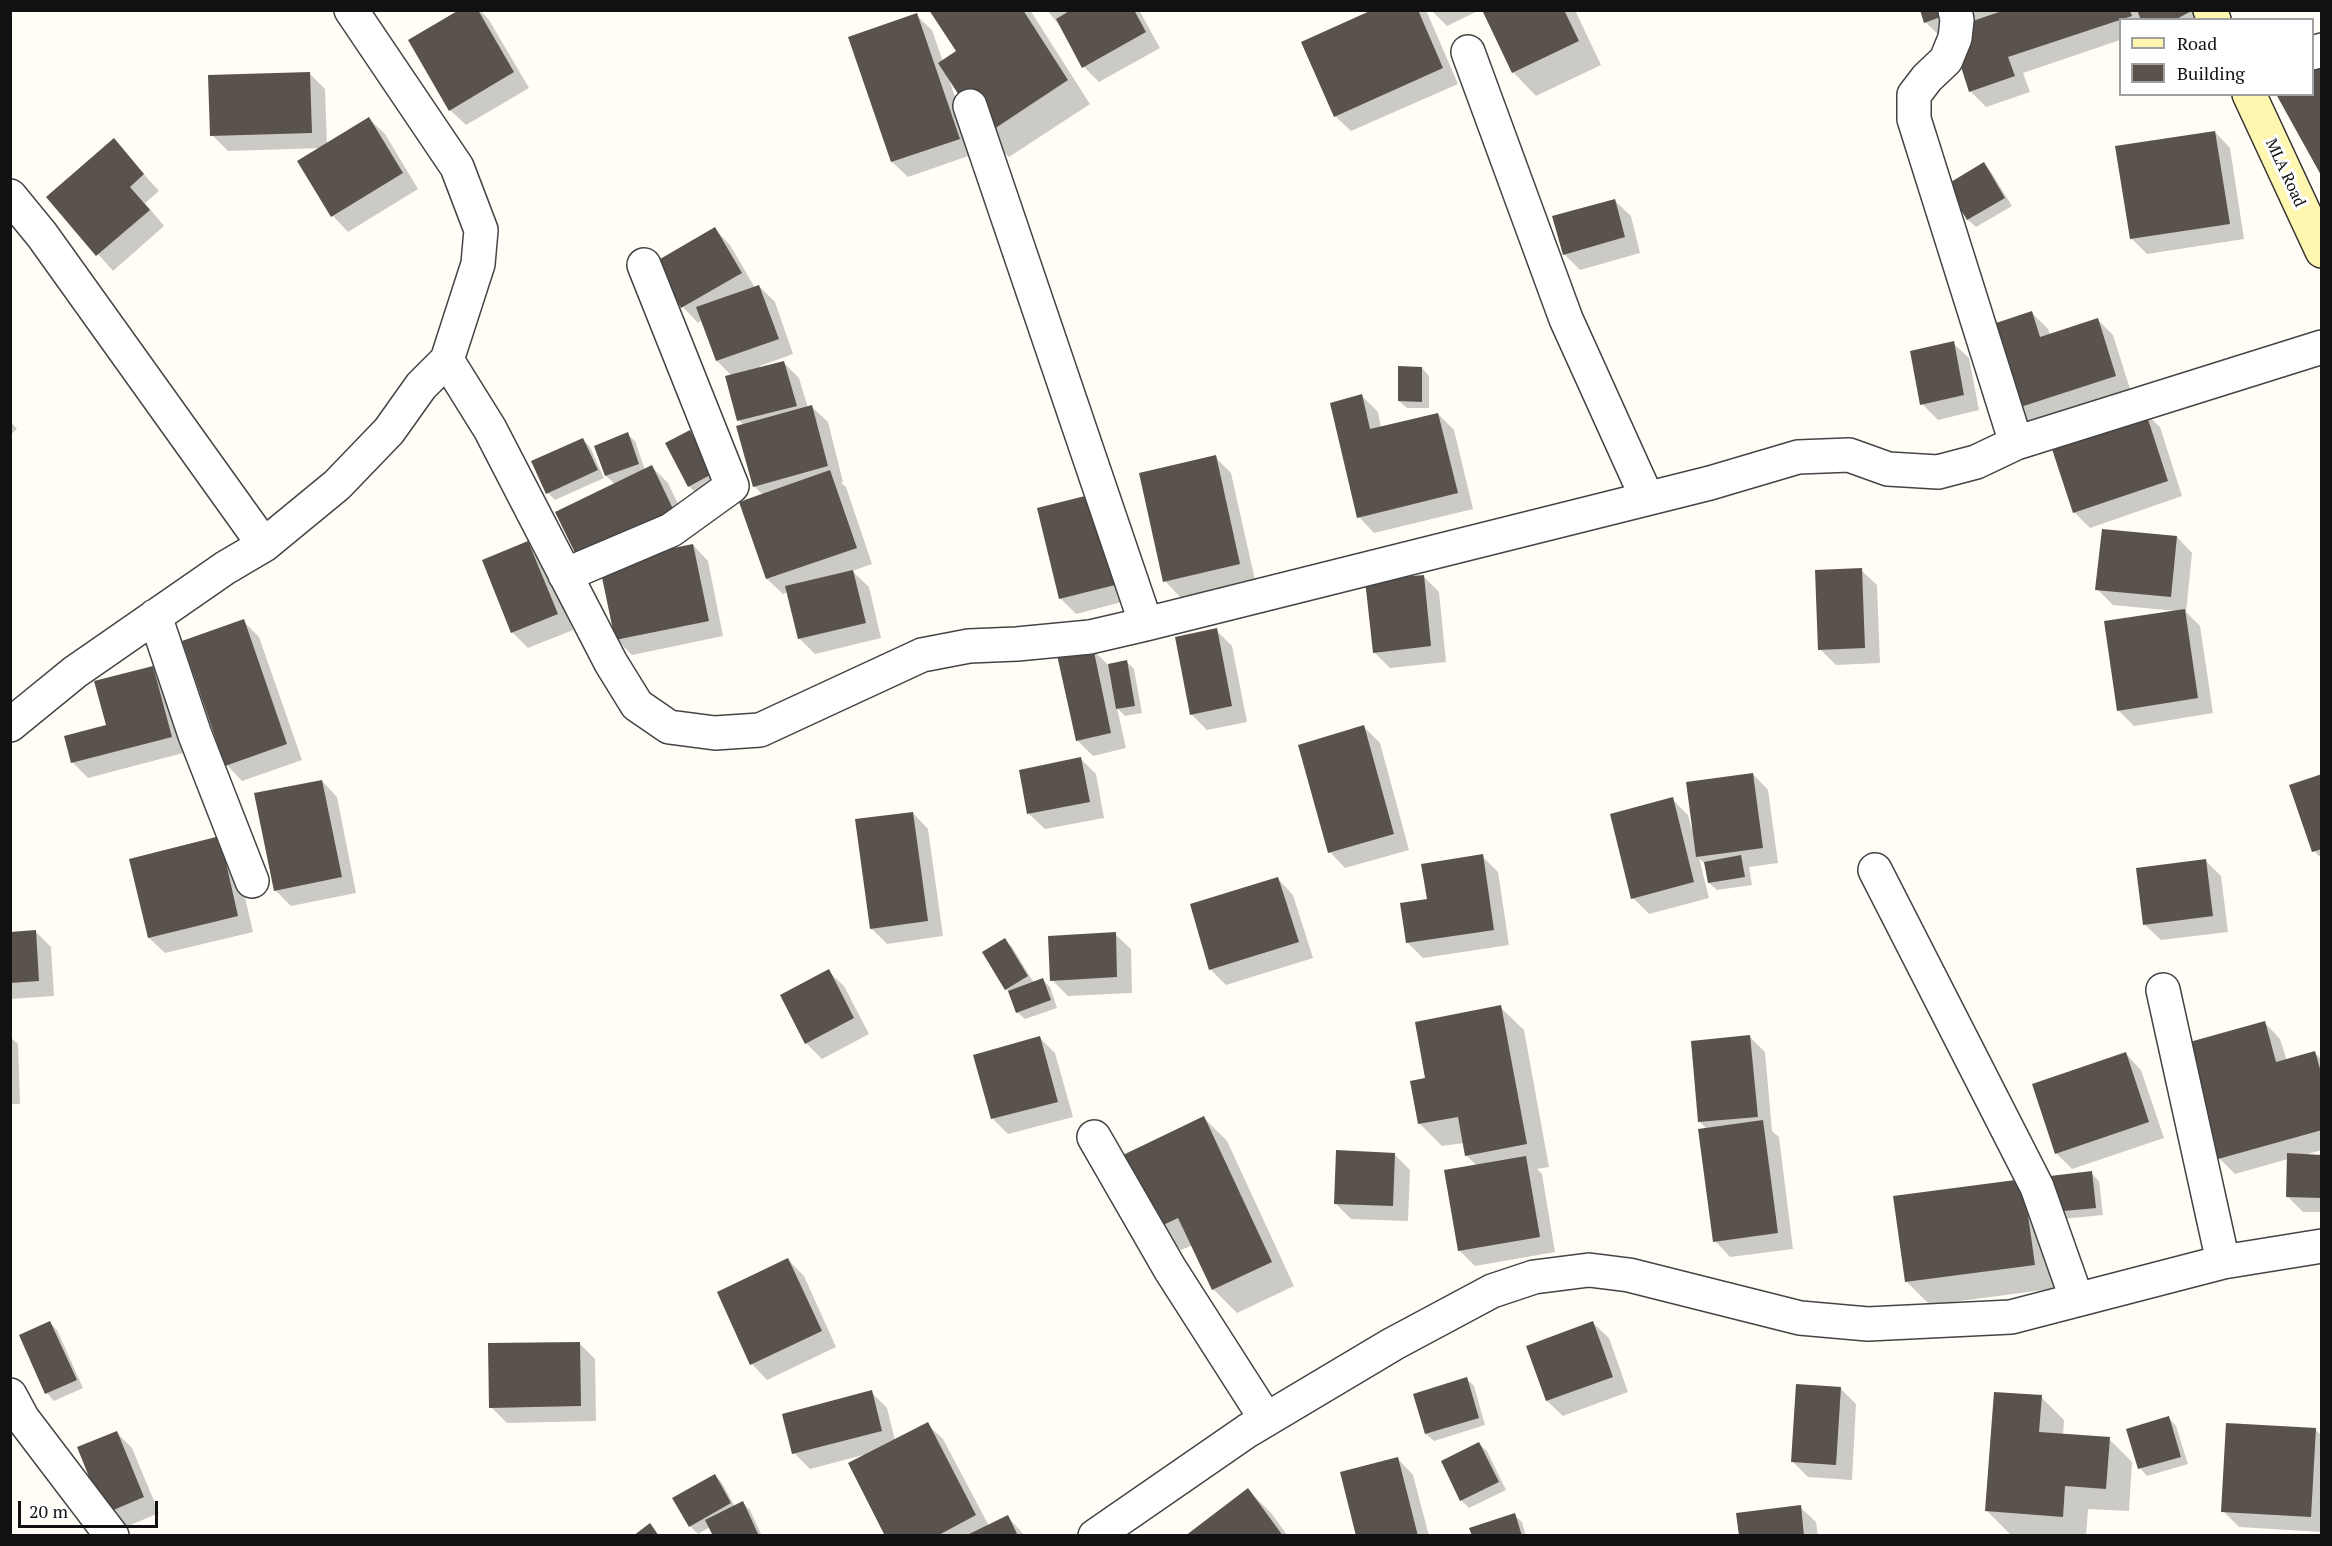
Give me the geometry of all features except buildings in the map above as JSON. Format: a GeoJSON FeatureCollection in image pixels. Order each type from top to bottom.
{"type":"FeatureCollection","features":[{"type":"Feature","properties":{"kind":"street"},"geometry":{"type":"LineString","coordinates":[[10,725],[75,672],[225,568],[264,545],[337,485],[389,431],[421,386],[447,360],[478,264],[480,230],[458,167],[351,10]]}},
{"type":"Feature","properties":{"kind":"street"},"geometry":{"type":"LineString","coordinates":[[1964,14],[1946,60],[1914,94],[1914,119],[2016,443]]}},
{"type":"Feature","properties":{"kind":"street"},"geometry":{"type":"LineString","coordinates":[[1468,52],[1566,319],[1647,498]]}},
{"type":"Feature","properties":{"kind":"street","name":"MLA Road"},"geometry":{"type":"LineString","coordinates":[[2250,96],[2322,251]]}},
{"type":"Feature","properties":{"kind":"street"},"geometry":{"type":"LineString","coordinates":[[970,106],[1146,624]]}},
{"type":"Feature","properties":{"kind":"street"},"geometry":{"type":"LineString","coordinates":[[10,196],[42,236],[264,545]]}},
{"type":"Feature","properties":{"kind":"street"},"geometry":{"type":"LineString","coordinates":[[565,575],[670,530],[732,486],[644,265]]}},
{"type":"Feature","properties":{"kind":"street"},"geometry":{"type":"LineString","coordinates":[[447,360],[490,429],[611,663],[637,705],[669,727],[715,733],[760,730],[922,655],[969,646],[1090,637],[1710,483],[1798,457],[1849,455],[1888,469],[1938,472],[1976,462],[2016,443],[2322,347]]}},
{"type":"Feature","properties":{"kind":"street"},"geometry":{"type":"LineString","coordinates":[[155,616],[195,735],[252,881]]}},
{"type":"Feature","properties":{"kind":"street"},"geometry":{"type":"LineString","coordinates":[[1875,870],[2037,1187],[2077,1300]]}},
{"type":"Feature","properties":{"kind":"street"},"geometry":{"type":"LineString","coordinates":[[2163,990],[2223,1262]]}},
{"type":"Feature","properties":{"kind":"street"},"geometry":{"type":"LineString","coordinates":[[1094,1137],[1170,1269],[1266,1419]]}},
{"type":"Feature","properties":{"kind":"street"},"geometry":{"type":"LineString","coordinates":[[1095,1536],[1266,1419],[1393,1344],[1492,1291],[1534,1277],[1588,1270],[1629,1275],[1800,1318],[1868,1324],[2011,1317],[2223,1262],[2322,1246]]}},
{"type":"Feature","properties":{"kind":"street"},"geometry":{"type":"LineString","coordinates":[[10,1395],[23,1419],[112,1536]]}}]}
